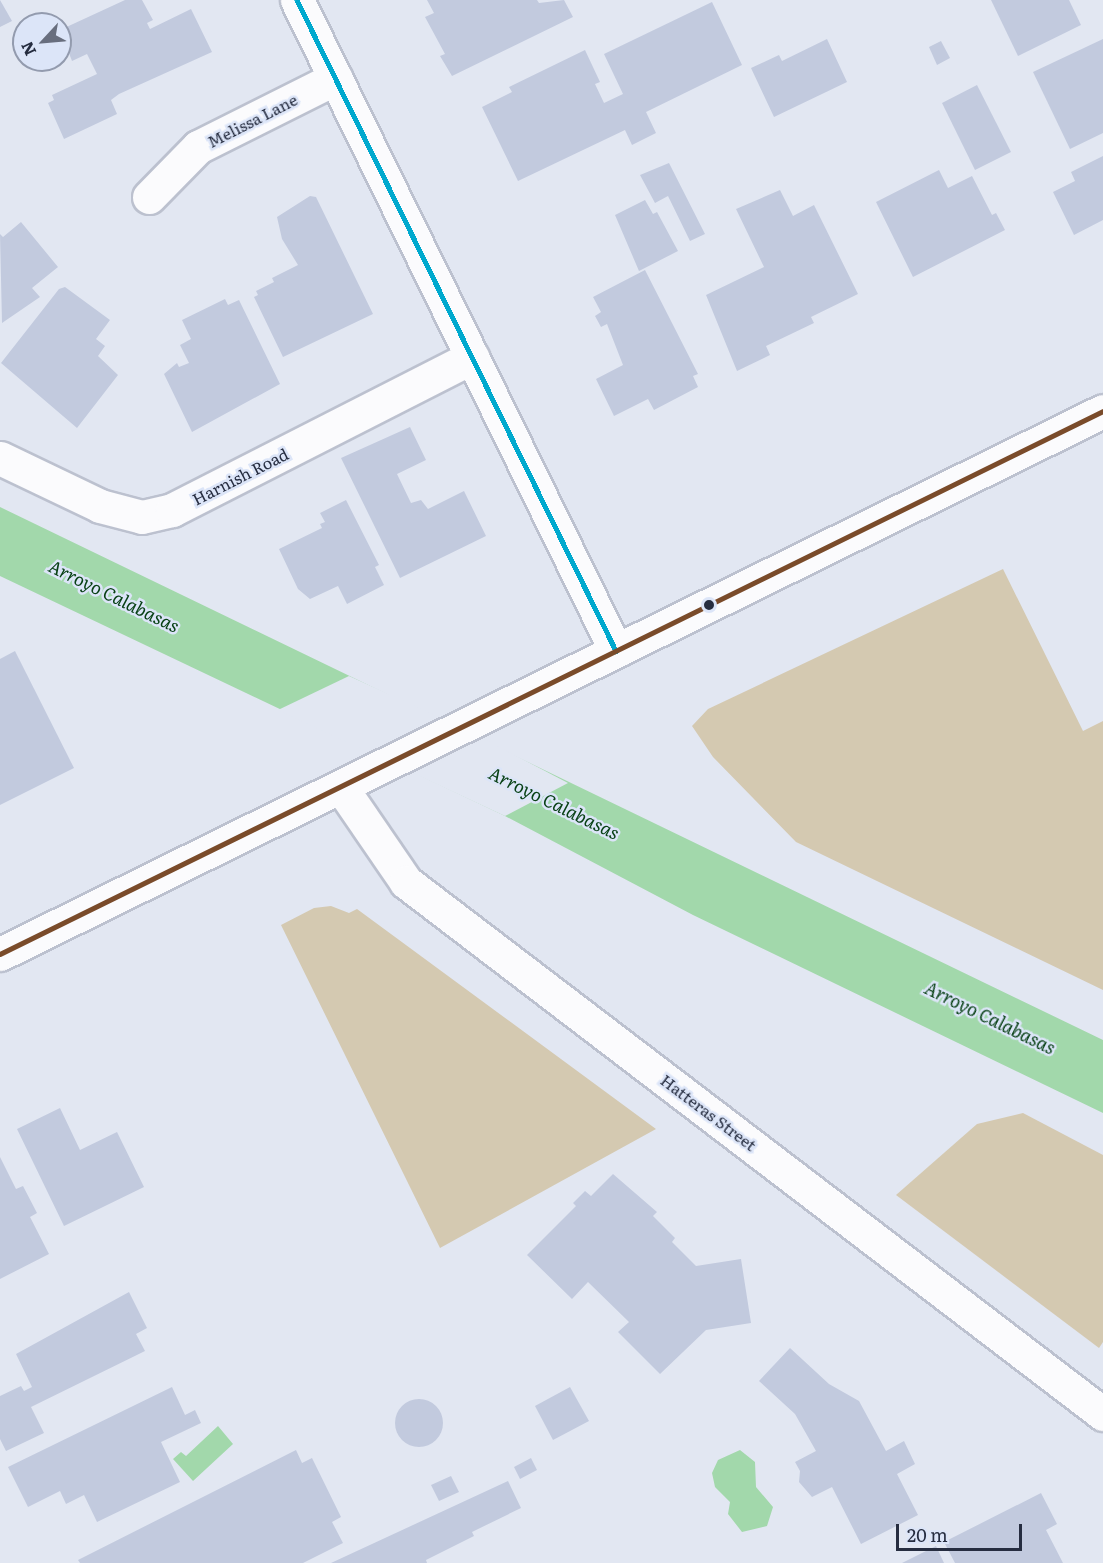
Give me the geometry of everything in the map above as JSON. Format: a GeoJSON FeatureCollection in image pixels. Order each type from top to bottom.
{"type":"FeatureCollection","features":[{"type":"Feature","properties":{"kind":"street"},"geometry":{"type":"LineString","coordinates":[[297,0],[616,651]]}},
{"type":"Feature","properties":{"kind":"street","name":"Melissa Lane"},"geometry":{"type":"LineString","coordinates":[[149,197],[198,147],[336,78]]}},
{"type":"Feature","properties":{"kind":"street","name":"Harnish Road"},"geometry":{"type":"LineString","coordinates":[[0,458],[100,506],[142,517],[152,515],[172,510],[472,357]]}},
{"type":"Feature","properties":{"kind":"street"},"geometry":{"type":"LineString","coordinates":[[0,954],[1103,411]]}},
{"type":"Feature","properties":{"kind":"street","name":"Hatteras Street"},"geometry":{"type":"LineString","coordinates":[[341,787],[406,882],[1103,1414]]}},
{"type":"Feature","properties":{"kind":"shaded area"},"geometry":{"type":"Polygon","coordinates":[[[1003,569],[1083,731],[1103,721],[1103,990],[796,842],[713,757],[692,726],[708,709],[1003,569]]]}},
{"type":"Feature","properties":{"kind":"shaded area"},"geometry":{"type":"Polygon","coordinates":[[[331,906],[349,913],[357,909],[656,1129],[440,1248],[281,925],[314,908],[331,906]]]}},
{"type":"Feature","properties":{"kind":"shaded area"},"geometry":{"type":"Polygon","coordinates":[[[1023,1113],[1103,1155],[1103,1342],[1099,1348],[896,1195],[977,1124],[1023,1113]]]}},
{"type":"Feature","properties":{"kind":"water","name":"Arroyo Calabasas"},"geometry":{"type":"Polygon","coordinates":[[[0,507],[1103,1040],[1103,1113],[693,915],[505,816],[0,576],[0,507]]]}},
{"type":"Feature","properties":{"kind":"water"},"geometry":{"type":"Polygon","coordinates":[[[218,1426],[233,1444],[193,1481],[173,1459],[181,1452],[186,1456],[218,1426]]]}},
{"type":"Feature","properties":{"kind":"water"},"geometry":{"type":"Polygon","coordinates":[[[740,1450],[755,1462],[756,1487],[773,1507],[767,1526],[742,1532],[728,1514],[730,1502],[715,1487],[712,1473],[718,1460],[740,1450]]]}},
{"type":"Feature","properties":{"kind":"pier"},"geometry":{"type":"Polygon","coordinates":[[[349,676],[461,727],[568,783],[505,816],[278,710],[349,676]]]}},
{"type":"Feature","properties":{"kind":"building"},"geometry":{"type":"Polygon","coordinates":[[[0,0],[12,21],[0,27],[0,0]]]}},
{"type":"Feature","properties":{"kind":"building"},"geometry":{"type":"Polygon","coordinates":[[[125,0],[142,0],[153,20],[147,23],[150,29],[191,9],[212,52],[119,94],[111,100],[117,114],[64,139],[48,103],[54,100],[52,95],[97,74],[87,54],[72,61],[72,24],[125,0]]]}},
{"type":"Feature","properties":{"kind":"building"},"geometry":{"type":"Polygon","coordinates":[[[427,0],[537,0],[539,3],[564,0],[573,17],[452,76],[440,56],[445,54],[425,17],[434,13],[427,0]]]}},
{"type":"Feature","properties":{"kind":"building"},"geometry":{"type":"Polygon","coordinates":[[[991,0],[1069,0],[1081,25],[1018,56],[991,0]]]}},
{"type":"Feature","properties":{"kind":"building"},"geometry":{"type":"Polygon","coordinates":[[[712,2],[742,65],[646,112],[656,133],[632,145],[625,130],[518,181],[482,107],[512,92],[509,87],[585,50],[600,82],[595,84],[604,103],[623,94],[604,54],[712,2]]]}},
{"type":"Feature","properties":{"kind":"building"},"geometry":{"type":"Polygon","coordinates":[[[827,39],[847,82],[774,117],[751,68],[779,55],[782,61],[827,39]]]}},
{"type":"Feature","properties":{"kind":"building"},"geometry":{"type":"Polygon","coordinates":[[[1103,39],[1103,133],[1070,149],[1033,72],[1103,39]]]}},
{"type":"Feature","properties":{"kind":"building"},"geometry":{"type":"Polygon","coordinates":[[[941,41],[950,58],[937,65],[929,47],[941,41]]]}},
{"type":"Feature","properties":{"kind":"building"},"geometry":{"type":"Polygon","coordinates":[[[977,85],[1011,152],[975,170],[942,103],[977,85]]]}},
{"type":"Feature","properties":{"kind":"building"},"geometry":{"type":"Polygon","coordinates":[[[1103,156],[1103,220],[1074,235],[1053,192],[1075,181],[1071,172],[1103,156]]]}},
{"type":"Feature","properties":{"kind":"building"},"geometry":{"type":"Polygon","coordinates":[[[669,163],[705,234],[690,241],[668,196],[655,203],[640,175],[669,163]]]}},
{"type":"Feature","properties":{"kind":"building"},"geometry":{"type":"Polygon","coordinates":[[[939,170],[948,188],[972,176],[992,215],[996,213],[1005,230],[913,277],[876,202],[939,170]]]}},
{"type":"Feature","properties":{"kind":"building"},"geometry":{"type":"Polygon","coordinates":[[[780,190],[793,216],[814,205],[858,294],[811,317],[814,323],[766,346],[770,355],[737,371],[706,295],[764,267],[736,209],[780,190]]]}},
{"type":"Feature","properties":{"kind":"building"},"geometry":{"type":"Polygon","coordinates":[[[310,196],[316,197],[373,314],[283,357],[254,297],[258,295],[256,291],[274,282],[272,278],[298,265],[282,239],[277,217],[310,196]]]}},
{"type":"Feature","properties":{"kind":"building"},"geometry":{"type":"Polygon","coordinates":[[[645,200],[653,214],[657,212],[678,251],[639,271],[615,215],[645,200]]]}},
{"type":"Feature","properties":{"kind":"building"},"geometry":{"type":"Polygon","coordinates":[[[21,222],[58,267],[32,288],[40,297],[2,323],[0,234],[3,237],[21,222]]]}},
{"type":"Feature","properties":{"kind":"building"},"geometry":{"type":"Polygon","coordinates":[[[645,270],[698,374],[693,376],[698,387],[654,410],[648,399],[614,416],[596,379],[623,365],[607,324],[601,327],[595,316],[601,312],[593,297],[645,270]]]}},
{"type":"Feature","properties":{"kind":"building"},"geometry":{"type":"Polygon","coordinates":[[[65,287],[110,320],[96,339],[105,346],[98,356],[118,375],[77,428],[1,363],[59,289],[65,287]]]}},
{"type":"Feature","properties":{"kind":"building"},"geometry":{"type":"Polygon","coordinates":[[[225,299],[228,305],[239,300],[280,384],[192,432],[164,374],[177,363],[179,367],[189,363],[180,345],[191,339],[182,320],[225,299]]]}},
{"type":"Feature","properties":{"kind":"building"},"geometry":{"type":"Polygon","coordinates":[[[410,427],[426,460],[397,474],[411,503],[421,500],[428,509],[464,491],[486,536],[400,578],[341,458],[410,427]]]}},
{"type":"Feature","properties":{"kind":"building"},"geometry":{"type":"Polygon","coordinates":[[[346,500],[379,565],[375,567],[384,585],[347,604],[338,586],[310,599],[298,589],[279,549],[322,528],[320,524],[325,522],[320,513],[346,500]]]}},
{"type":"Feature","properties":{"kind":"building"},"geometry":{"type":"Polygon","coordinates":[[[15,651],[74,768],[0,805],[0,659],[15,651]]]}},
{"type":"Feature","properties":{"kind":"building"},"geometry":{"type":"Polygon","coordinates":[[[60,1108],[80,1150],[117,1132],[144,1187],[64,1226],[17,1129],[60,1108]]]}},
{"type":"Feature","properties":{"kind":"building"},"geometry":{"type":"Polygon","coordinates":[[[0,1157],[16,1189],[23,1186],[37,1213],[30,1217],[49,1254],[0,1279],[0,1157]]]}},
{"type":"Feature","properties":{"kind":"building"},"geometry":{"type":"Polygon","coordinates":[[[613,1174],[657,1212],[653,1216],[675,1238],[672,1242],[696,1266],[741,1259],[751,1323],[706,1330],[660,1374],[618,1332],[629,1322],[588,1282],[572,1299],[527,1255],[576,1206],[573,1203],[585,1191],[591,1196],[613,1174]]]}},
{"type":"Feature","properties":{"kind":"building"},"geometry":{"type":"Polygon","coordinates":[[[129,1292],[147,1328],[136,1334],[145,1351],[31,1407],[44,1433],[6,1451],[0,1439],[0,1396],[21,1386],[24,1391],[32,1387],[16,1354],[129,1292]]]}},
{"type":"Feature","properties":{"kind":"building"},"geometry":{"type":"Polygon","coordinates":[[[790,1348],[829,1384],[859,1401],[886,1451],[904,1441],[915,1464],[897,1474],[918,1515],[861,1544],[832,1487],[812,1497],[799,1482],[800,1471],[795,1462],[816,1451],[795,1414],[759,1381],[790,1348]]]}},
{"type":"Feature","properties":{"kind":"building"},"geometry":{"type":"Polygon","coordinates":[[[172,1387],[185,1415],[195,1410],[201,1423],[161,1442],[180,1482],[97,1522],[84,1495],[66,1504],[60,1491],[28,1507],[8,1467],[172,1387]]]}},
{"type":"Feature","properties":{"kind":"building"},"geometry":{"type":"Polygon","coordinates":[[[570,1387],[589,1421],[553,1440],[535,1406],[570,1387]]]}},
{"type":"Feature","properties":{"kind":"building"},"geometry":{"type":"Polygon","coordinates":[[[419,1399],[436,1406],[443,1423],[436,1440],[419,1447],[402,1440],[395,1423],[402,1406],[419,1399]]]}},
{"type":"Feature","properties":{"kind":"building"},"geometry":{"type":"Polygon","coordinates":[[[296,1450],[302,1463],[312,1458],[341,1517],[332,1522],[343,1543],[303,1563],[80,1563],[78,1560],[296,1450]]]}},
{"type":"Feature","properties":{"kind":"building"},"geometry":{"type":"Polygon","coordinates":[[[531,1458],[537,1470],[520,1479],[514,1467],[531,1458]]]}},
{"type":"Feature","properties":{"kind":"building"},"geometry":{"type":"Polygon","coordinates":[[[451,1476],[459,1492],[439,1501],[431,1485],[451,1476]]]}},
{"type":"Feature","properties":{"kind":"building"},"geometry":{"type":"Polygon","coordinates":[[[508,1481],[521,1508],[472,1532],[474,1536],[426,1560],[427,1563],[331,1563],[508,1481]]]}},
{"type":"Feature","properties":{"kind":"building"},"geometry":{"type":"Polygon","coordinates":[[[1041,1493],[1057,1524],[1046,1530],[1063,1563],[955,1563],[944,1542],[1041,1493]]]}},
{"type":"Feature","properties":{"kind":"building"},"geometry":{"type":"Polygon","coordinates":[[[936,1546],[944,1563],[902,1563],[936,1546]]]}},
{"type":"Feature","properties":{"kind":"transit line"},"geometry":{"type":"LineString","coordinates":[[297,0],[616,651]]}},
{"type":"Feature","properties":{"kind":"transit line"},"geometry":{"type":"LineString","coordinates":[[0,954],[1103,411]]}}]}
